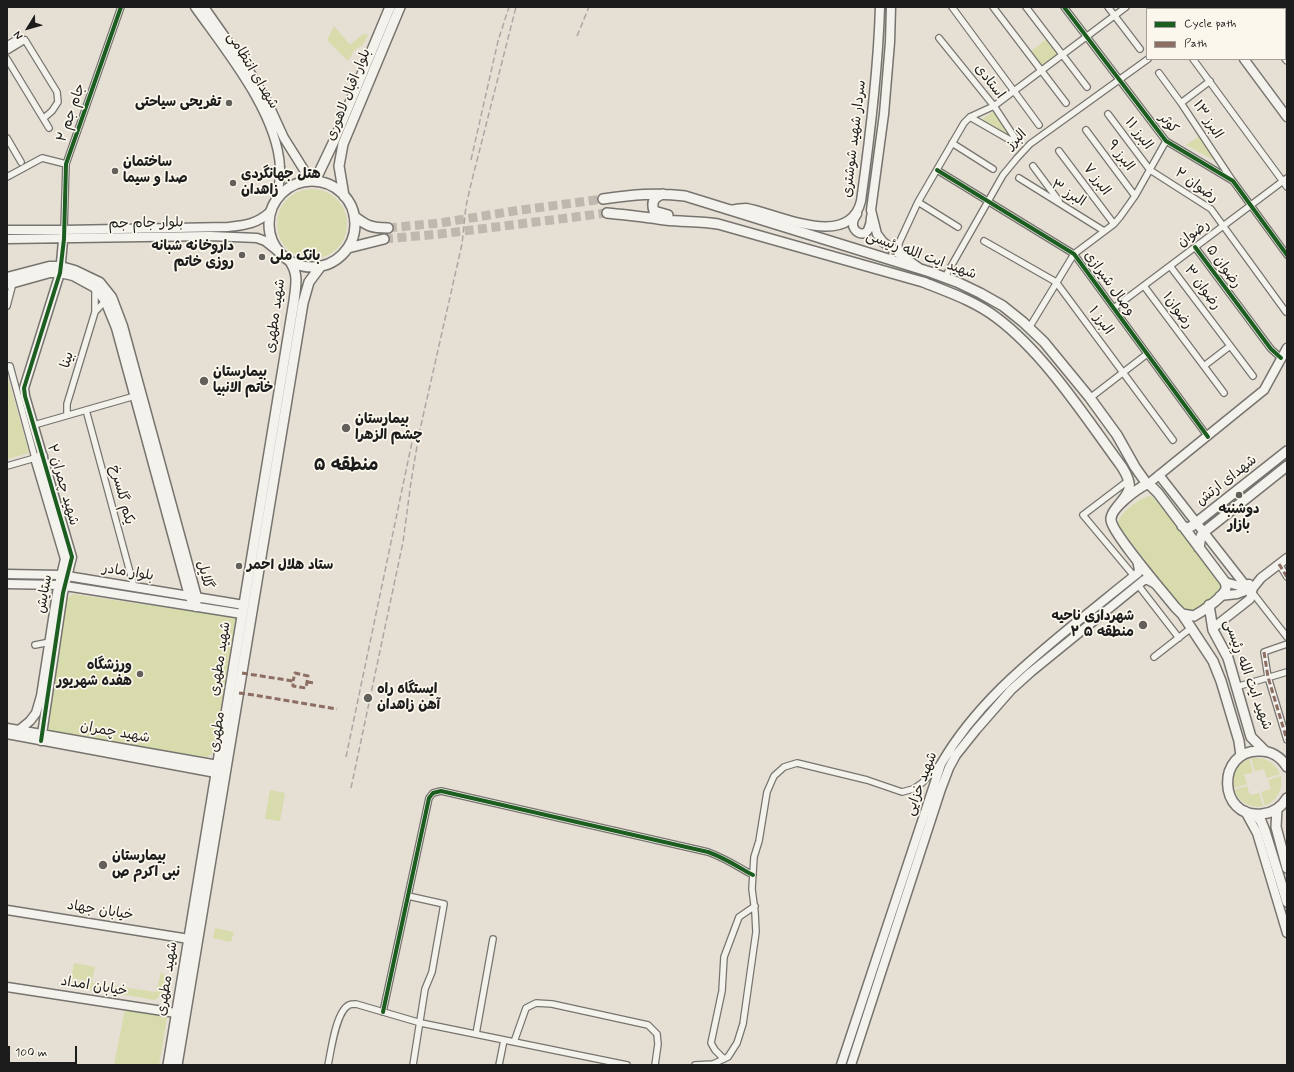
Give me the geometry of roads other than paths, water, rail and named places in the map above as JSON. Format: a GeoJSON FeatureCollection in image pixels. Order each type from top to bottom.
{"type":"FeatureCollection","features":[{"type":"Feature","properties":{"kind":"main road"},"geometry":{"type":"LineString","coordinates":[[313,181],[334,141],[390,7]]}},
{"type":"Feature","properties":{"kind":"main road","name":"بلوار اقبال لاهوری"},"geometry":{"type":"LineString","coordinates":[[344,196],[339,166],[343,144],[400,7]]}},
{"type":"Feature","properties":{"kind":"main road"},"geometry":{"type":"LineString","coordinates":[[313,181],[325,183],[336,188],[344,196],[350,205],[354,216],[354,232],[348,248],[340,256],[321,266],[310,267],[299,265],[280,253],[270,233],[269,222],[271,211],[276,200],[283,192],[292,186],[303,182],[313,181]]}},
{"type":"Feature","properties":{"kind":"main road"},"geometry":{"type":"LineString","coordinates":[[667,194],[659,196],[654,200],[652,206],[654,211],[704,222]]}},
{"type":"Feature","properties":{"kind":"main road","name":"شهید ایت الله رِئیسی"},"geometry":{"type":"LineString","coordinates":[[604,199],[630,195],[667,194],[685,196],[706,201],[730,210],[945,277],[980,292],[1003,306],[1029,328],[1062,362],[1117,435],[1135,468],[1147,484],[1158,493],[1225,582]]}},
{"type":"Feature","properties":{"kind":"main road","name":"شهید ایت الله رِئیسی"},"geometry":{"type":"LineString","coordinates":[[607,213],[665,220],[704,222],[923,282],[973,304],[996,317],[1032,350],[1051,372],[1106,444],[1129,480]]}},
{"type":"Feature","properties":{"kind":"main road"},"geometry":{"type":"LineString","coordinates":[[354,216],[366,225],[374,228],[388,228]]}},
{"type":"Feature","properties":{"kind":"main road"},"geometry":{"type":"LineString","coordinates":[[348,248],[384,239]]}},
{"type":"Feature","properties":{"kind":"main road","name":"شهید مطهری"},"geometry":{"type":"LineString","coordinates":[[168,1065],[179,1016],[189,939],[297,282],[295,271],[289,260]]}},
{"type":"Feature","properties":{"kind":"main road","name":"مطهری"},"geometry":{"type":"LineString","coordinates":[[177,1065],[179,1016],[252,611],[303,303],[309,282],[321,266]]}},
{"type":"Feature","properties":{"kind":"main road"},"geometry":{"type":"LineString","coordinates":[[1106,444],[1114,440],[1117,435]]}},
{"type":"Feature","properties":{"kind":"main road","name":"شهدای ارتش"},"geometry":{"type":"LineString","coordinates":[[1182,526],[1188,528],[1197,523],[1287,451]]}},
{"type":"Feature","properties":{"kind":"main road","name":"شهدای ارتش"},"geometry":{"type":"LineString","coordinates":[[1204,532],[1287,466]]}},
{"type":"Feature","properties":{"kind":"main road"},"geometry":{"type":"LineString","coordinates":[[1116,507],[1127,495],[1129,490],[1129,480]]}},
{"type":"Feature","properties":{"kind":"main road"},"geometry":{"type":"LineString","coordinates":[[1116,507],[1147,484]]}},
{"type":"Feature","properties":{"kind":"main road","name":"شهید ایت الله رِئیسی"},"geometry":{"type":"LineString","coordinates":[[1116,507],[1112,514],[1111,521],[1119,537],[1182,614],[1213,661],[1239,741],[1241,756]]}},
{"type":"Feature","properties":{"kind":"main road"},"geometry":{"type":"LineString","coordinates":[[1199,548],[1201,536],[1204,532]]}},
{"type":"Feature","properties":{"kind":"main road"},"geometry":{"type":"LineString","coordinates":[[1182,614],[1194,616],[1209,605],[1226,589],[1225,582]]}},
{"type":"Feature","properties":{"kind":"main road"},"geometry":{"type":"LineString","coordinates":[[244,605],[252,611]]}},
{"type":"Feature","properties":{"kind":"main road","name":"شهید ایت الله رِئیسی"},"geometry":{"type":"LineString","coordinates":[[1209,605],[1216,638],[1228,658],[1251,737],[1265,751],[1280,758],[1287,766]]}},
{"type":"Feature","properties":{"kind":"main road"},"geometry":{"type":"LineString","coordinates":[[242,614],[252,611]]}},
{"type":"Feature","properties":{"kind":"main road"},"geometry":{"type":"LineString","coordinates":[[1265,751],[1257,750],[1249,752],[1235,761],[1230,768],[1227,784],[1232,800],[1238,807],[1256,814],[1269,813],[1277,809],[1287,798]]}},
{"type":"Feature","properties":{"kind":"main road"},"geometry":{"type":"LineString","coordinates":[[1277,809],[1276,827],[1287,868]]}},
{"type":"Feature","properties":{"kind":"main road"},"geometry":{"type":"LineString","coordinates":[[1256,814],[1265,831],[1287,902]]}},
{"type":"Feature","properties":{"kind":"street","name":"جام جم ۲"},"geometry":{"type":"LineString","coordinates":[[64,234],[66,164],[121,7]]}},
{"type":"Feature","properties":{"kind":"street","name":"شهدای انتظامی"},"geometry":{"type":"LineString","coordinates":[[195,7],[251,74],[267,101],[284,138],[313,181]]}},
{"type":"Feature","properties":{"kind":"street","name":"شهدای انتظامی"},"geometry":{"type":"LineString","coordinates":[[204,7],[234,55],[260,104],[276,142],[280,167],[276,200]]}},
{"type":"Feature","properties":{"kind":"street","name":"سردار شهید شوشتری"},"geometry":{"type":"LineString","coordinates":[[730,210],[744,208],[781,218],[835,227],[848,221],[859,208],[872,114],[880,7]]}},
{"type":"Feature","properties":{"kind":"street","name":"سردار شهید شوشتری"},"geometry":{"type":"LineString","coordinates":[[891,7],[890,42],[884,114],[871,210],[877,234],[883,242],[922,270]]}},
{"type":"Feature","properties":{"kind":"street"},"geometry":{"type":"LineString","coordinates":[[952,7],[1039,125]]}},
{"type":"Feature","properties":{"kind":"street"},"geometry":{"type":"LineString","coordinates":[[993,7],[1066,103]]}},
{"type":"Feature","properties":{"kind":"street"},"geometry":{"type":"LineString","coordinates":[[1026,7],[1087,87]]}},
{"type":"Feature","properties":{"kind":"street","name":"کوثر"},"geometry":{"type":"LineString","coordinates":[[1064,7],[1166,141],[1233,181],[1287,255]]}},
{"type":"Feature","properties":{"kind":"street"},"geometry":{"type":"LineString","coordinates":[[1108,7],[1140,49]]}},
{"type":"Feature","properties":{"kind":"street"},"geometry":{"type":"LineString","coordinates":[[903,257],[899,243],[918,202],[964,123],[970,117],[994,106],[1126,7]]}},
{"type":"Feature","properties":{"kind":"street"},"geometry":{"type":"LineString","coordinates":[[7,45],[19,38],[25,40],[57,92],[58,102],[52,111],[44,118]]}},
{"type":"Feature","properties":{"kind":"street","name":"استادی"},"geometry":{"type":"LineString","coordinates":[[939,38],[994,106],[1015,138],[1010,140],[970,117]]}},
{"type":"Feature","properties":{"kind":"street"},"geometry":{"type":"LineString","coordinates":[[7,51],[25,40]]}},
{"type":"Feature","properties":{"kind":"street"},"geometry":{"type":"LineString","coordinates":[[7,58],[49,128]]}},
{"type":"Feature","properties":{"kind":"street","name":"البرز"},"geometry":{"type":"LineString","coordinates":[[945,277],[1007,170],[1030,144],[1147,60]]}},
{"type":"Feature","properties":{"kind":"street"},"geometry":{"type":"LineString","coordinates":[[1194,60],[1285,180],[1287,187]]}},
{"type":"Feature","properties":{"kind":"street"},"geometry":{"type":"LineString","coordinates":[[1245,60],[1287,117]]}},
{"type":"Feature","properties":{"kind":"street","name":"البرز ۱۳"},"geometry":{"type":"LineString","coordinates":[[1159,73],[1182,103],[1233,181]]}},
{"type":"Feature","properties":{"kind":"street"},"geometry":{"type":"LineString","coordinates":[[1182,103],[1210,81]]}},
{"type":"Feature","properties":{"kind":"street","name":"البرز ۱۱"},"geometry":{"type":"LineString","coordinates":[[1108,114],[1150,170]]}},
{"type":"Feature","properties":{"kind":"street","name":"البرز ۹"},"geometry":{"type":"LineString","coordinates":[[1086,130],[1135,196]]}},
{"type":"Feature","properties":{"kind":"street"},"geometry":{"type":"LineString","coordinates":[[7,138],[21,162]]}},
{"type":"Feature","properties":{"kind":"street"},"geometry":{"type":"LineString","coordinates":[[1029,328],[1074,254],[1114,224],[1120,217],[1135,196],[1166,141]]}},
{"type":"Feature","properties":{"kind":"street"},"geometry":{"type":"LineString","coordinates":[[952,143],[993,169]]}},
{"type":"Feature","properties":{"kind":"street","name":"البرز ۷"},"geometry":{"type":"LineString","coordinates":[[1059,151],[1114,224]]}},
{"type":"Feature","properties":{"kind":"street"},"geometry":{"type":"LineString","coordinates":[[7,177],[42,158],[66,164]]}},
{"type":"Feature","properties":{"kind":"street"},"geometry":{"type":"LineString","coordinates":[[1033,166],[1062,204]]}},
{"type":"Feature","properties":{"kind":"street","name":"وصال شیرازی"},"geometry":{"type":"LineString","coordinates":[[937,170],[1074,254],[1208,437]]}},
{"type":"Feature","properties":{"kind":"street","name":"رضوان ۲"},"geometry":{"type":"LineString","coordinates":[[1150,170],[1211,209],[1286,312]]}},
{"type":"Feature","properties":{"kind":"street","name":"البرز ۳"},"geometry":{"type":"LineString","coordinates":[[1019,178],[1104,231]]}},
{"type":"Feature","properties":{"kind":"street","name":"رضوان"},"geometry":{"type":"LineString","coordinates":[[1114,308],[1285,180]]}},
{"type":"Feature","properties":{"kind":"street"},"geometry":{"type":"LineString","coordinates":[[918,202],[958,226]]}},
{"type":"Feature","properties":{"kind":"street"},"geometry":{"type":"LineString","coordinates":[[859,208],[853,223],[854,228],[861,234],[866,233],[868,230],[871,220],[871,210]]}},
{"type":"Feature","properties":{"kind":"street","name":"بلوار جام جم"},"geometry":{"type":"LineString","coordinates":[[7,239],[64,234],[228,227],[253,223],[271,211]]}},
{"type":"Feature","properties":{"kind":"street","name":"بلوار جام جم"},"geometry":{"type":"LineString","coordinates":[[7,230],[64,234],[256,238],[265,241],[280,253]]}},
{"type":"Feature","properties":{"kind":"street","name":"شهید چمران ۲"},"geometry":{"type":"LineString","coordinates":[[39,457],[34,425],[24,388],[60,270],[64,234]]}},
{"type":"Feature","properties":{"kind":"street","name":"البرز ۱"},"geometry":{"type":"LineString","coordinates":[[984,241],[1056,282],[1173,440]]}},
{"type":"Feature","properties":{"kind":"street","name":"رضوان ۵"},"geometry":{"type":"LineString","coordinates":[[1195,247],[1271,349],[1281,358]]}},
{"type":"Feature","properties":{"kind":"street","name":"رضوان ۳"},"geometry":{"type":"LineString","coordinates":[[1170,266],[1253,376]]}},
{"type":"Feature","properties":{"kind":"street","name":"گلایل"},"geometry":{"type":"LineString","coordinates":[[9,282],[60,270],[75,270],[100,282],[112,297],[123,326],[196,607]]}},
{"type":"Feature","properties":{"kind":"street","name":"گلایل"},"geometry":{"type":"LineString","coordinates":[[60,270],[95,288],[105,301],[116,328],[193,596]]}},
{"type":"Feature","properties":{"kind":"street"},"geometry":{"type":"LineString","coordinates":[[7,306],[9,282]]}},
{"type":"Feature","properties":{"kind":"street","name":"رضوان۱"},"geometry":{"type":"LineString","coordinates":[[1144,286],[1224,393]]}},
{"type":"Feature","properties":{"kind":"street"},"geometry":{"type":"LineString","coordinates":[[95,288],[95,312]]}},
{"type":"Feature","properties":{"kind":"street"},"geometry":{"type":"LineString","coordinates":[[95,312],[105,301]]}},
{"type":"Feature","properties":{"kind":"street","name":"بینا"},"geometry":{"type":"LineString","coordinates":[[67,415],[67,404],[95,312]]}},
{"type":"Feature","properties":{"kind":"street"},"geometry":{"type":"LineString","coordinates":[[1204,366],[1230,346]]}},
{"type":"Feature","properties":{"kind":"street"},"geometry":{"type":"LineString","coordinates":[[1147,484],[1208,437],[1264,390],[1287,348]]}},
{"type":"Feature","properties":{"kind":"street"},"geometry":{"type":"LineString","coordinates":[[1090,398],[1147,354]]}},
{"type":"Feature","properties":{"kind":"street"},"geometry":{"type":"LineString","coordinates":[[7,366],[10,366],[39,457],[7,466]]}},
{"type":"Feature","properties":{"kind":"street"},"geometry":{"type":"LineString","coordinates":[[34,425],[135,396]]}},
{"type":"Feature","properties":{"kind":"street","name":"یکم گلسرخ"},"geometry":{"type":"LineString","coordinates":[[86,410],[134,587]]}},
{"type":"Feature","properties":{"kind":"street","name":"ستایش"},"geometry":{"type":"LineString","coordinates":[[19,730],[30,721],[36,713],[41,696],[50,642],[64,576],[65,559],[39,457]]}},
{"type":"Feature","properties":{"kind":"street"},"geometry":{"type":"LineString","coordinates":[[1159,475],[1250,588],[1287,637]]}},
{"type":"Feature","properties":{"kind":"street"},"geometry":{"type":"LineString","coordinates":[[1129,480],[1083,515],[1134,576],[1139,570],[1137,559]]}},
{"type":"Feature","properties":{"kind":"street"},"geometry":{"type":"LineString","coordinates":[[1220,596],[1237,594],[1250,588],[1287,558]]}},
{"type":"Feature","properties":{"kind":"street"},"geometry":{"type":"LineString","coordinates":[[1279,564],[1287,577]]}},
{"type":"Feature","properties":{"kind":"street","name":"بلوار مادر"},"geometry":{"type":"LineString","coordinates":[[7,574],[64,576],[244,605]]}},
{"type":"Feature","properties":{"kind":"street","name":"شهید خزایی"},"geometry":{"type":"LineString","coordinates":[[841,1065],[941,764],[949,750],[969,724],[1005,683],[1134,576]]}},
{"type":"Feature","properties":{"kind":"street"},"geometry":{"type":"LineString","coordinates":[[1158,585],[1148,580],[1144,580],[1138,585],[1179,638]]}},
{"type":"Feature","properties":{"kind":"street"},"geometry":{"type":"LineString","coordinates":[[1225,582],[1250,588]]}},
{"type":"Feature","properties":{"kind":"street","name":"بلوار مادر"},"geometry":{"type":"LineString","coordinates":[[7,584],[62,585],[242,614]]}},
{"type":"Feature","properties":{"kind":"street"},"geometry":{"type":"LineString","coordinates":[[42,737],[62,585]]}},
{"type":"Feature","properties":{"kind":"street","name":"شهید خزایی"},"geometry":{"type":"LineString","coordinates":[[851,1065],[941,789],[956,755],[995,707],[1026,676],[1138,585]]}},
{"type":"Feature","properties":{"kind":"street"},"geometry":{"type":"LineString","coordinates":[[134,587],[137,597]]}},
{"type":"Feature","properties":{"kind":"street"},"geometry":{"type":"LineString","coordinates":[[1213,628],[1250,599],[1250,588]]}},
{"type":"Feature","properties":{"kind":"street"},"geometry":{"type":"LineString","coordinates":[[1154,657],[1191,628]]}},
{"type":"Feature","properties":{"kind":"street"},"geometry":{"type":"LineString","coordinates":[[35,645],[50,642]]}},
{"type":"Feature","properties":{"kind":"street"},"geometry":{"type":"LineString","coordinates":[[1287,644],[1264,652],[1268,677],[1287,740]]}},
{"type":"Feature","properties":{"kind":"street"},"geometry":{"type":"LineString","coordinates":[[1236,687],[1287,672]]}},
{"type":"Feature","properties":{"kind":"street","name":"شهید چمران"},"geometry":{"type":"LineString","coordinates":[[7,728],[42,737]]}},
{"type":"Feature","properties":{"kind":"street","name":"شهید چمران"},"geometry":{"type":"LineString","coordinates":[[7,734],[42,737],[217,769]]}},
{"type":"Feature","properties":{"kind":"street"},"geometry":{"type":"LineString","coordinates":[[695,1065],[713,1064],[728,1057],[737,1044],[743,1024],[756,932],[755,906],[752,889],[754,857],[759,841],[767,792],[774,776],[784,766],[797,763],[867,780],[902,792],[913,789],[922,783],[941,764]]}},
{"type":"Feature","properties":{"kind":"street"},"geometry":{"type":"LineString","coordinates":[[383,1012],[429,798],[433,793],[441,791],[708,852],[726,859],[753,875]]}},
{"type":"Feature","properties":{"kind":"street"},"geometry":{"type":"LineString","coordinates":[[1245,811],[1257,833],[1287,933]]}},
{"type":"Feature","properties":{"kind":"street"},"geometry":{"type":"LineString","coordinates":[[408,896],[444,904],[432,972],[425,989],[413,1065]]}},
{"type":"Feature","properties":{"kind":"street"},"geometry":{"type":"LineString","coordinates":[[724,1059],[715,1050],[711,1043],[722,992],[724,957],[739,917],[744,912],[755,906]]}},
{"type":"Feature","properties":{"kind":"street","name":"خیابان جهاد"},"geometry":{"type":"LineString","coordinates":[[7,910],[189,939]]}},
{"type":"Feature","properties":{"kind":"street"},"geometry":{"type":"LineString","coordinates":[[476,1034],[493,939]]}},
{"type":"Feature","properties":{"kind":"street","name":"خیابان امداد"},"geometry":{"type":"LineString","coordinates":[[7,987],[179,1016]]}},
{"type":"Feature","properties":{"kind":"street"},"geometry":{"type":"LineString","coordinates":[[514,1042],[526,1008],[536,1003],[552,1004],[648,1025],[657,1034],[658,1044],[655,1065]]}},
{"type":"Feature","properties":{"kind":"street"},"geometry":{"type":"LineString","coordinates":[[328,1065],[338,1021],[343,1010],[349,1005],[356,1004],[420,1023],[627,1065]]}},
{"type":"Feature","properties":{"kind":"street"},"geometry":{"type":"LineString","coordinates":[[499,1065],[504,1040]]}},
{"type":"Feature","properties":{"kind":"street"},"geometry":{"type":"LineString","coordinates":[[495,1065],[500,1056]]}},
{"type":"Feature","properties":{"kind":"tunnel"},"geometry":{"type":"LineString","coordinates":[[388,228],[440,223],[603,199]]}},
{"type":"Feature","properties":{"kind":"tunnel"},"geometry":{"type":"LineString","coordinates":[[384,239],[440,234],[607,213]]}},
{"type":"Feature","properties":{"kind":"railway"},"geometry":{"type":"LineString","coordinates":[[471,160],[498,41],[509,7]]}},
{"type":"Feature","properties":{"kind":"railway"},"geometry":{"type":"LineString","coordinates":[[351,788],[403,542],[419,434],[462,244],[466,206],[516,7]]}},
{"type":"Feature","properties":{"kind":"railway"},"geometry":{"type":"LineString","coordinates":[[577,36],[589,7]]}},
{"type":"Feature","properties":{"kind":"railway"},"geometry":{"type":"LineString","coordinates":[[346,757],[412,442]]}},
{"type":"Feature","properties":{"kind":"place","name":"تفریحی سیاحتی"},"geometry":{"type":"Point","coordinates":[229,103]}},
{"type":"Feature","properties":{"kind":"place","name":"ساختمان صدا و سیما"},"geometry":{"type":"Point","coordinates":[115,171]}},
{"type":"Feature","properties":{"kind":"place","name":"هتل جهانگردی زاهدان"},"geometry":{"type":"Point","coordinates":[233,183]}},
{"type":"Feature","properties":{"kind":"place","name":"داروخانه شبانه روزی خاتم"},"geometry":{"type":"Point","coordinates":[242,255]}},
{"type":"Feature","properties":{"kind":"place","name":"بانک ملی"},"geometry":{"type":"Point","coordinates":[262,257]}},
{"type":"Feature","properties":{"kind":"place","name":"بیمارستان خاتم الانبیا"},"geometry":{"type":"Point","coordinates":[204,381]}},
{"type":"Feature","properties":{"kind":"place","name":"بیمارستان چشم الزهرا"},"geometry":{"type":"Point","coordinates":[346,428]}},
{"type":"Feature","properties":{"kind":"place","name":"دوشنبه بازار"},"geometry":{"type":"Point","coordinates":[1239,495]}},
{"type":"Feature","properties":{"kind":"place","name":"ستاد هلال احمر"},"geometry":{"type":"Point","coordinates":[239,566]}},
{"type":"Feature","properties":{"kind":"place","name":"شهرداری ناحیه ۲ منطقه ۵"},"geometry":{"type":"Point","coordinates":[1143,625]}},
{"type":"Feature","properties":{"kind":"place","name":"ورزشگاه هفده شهریور"},"geometry":{"type":"Point","coordinates":[140,674]}},
{"type":"Feature","properties":{"kind":"place","name":"ایستگاه راه آهن زاهدان"},"geometry":{"type":"Point","coordinates":[368,698]}},
{"type":"Feature","properties":{"kind":"place","name":"بیمارستان نبی اکرم ص"},"geometry":{"type":"Point","coordinates":[103,865]}},
{"type":"Feature","properties":{"kind":"district","name":"منطقه ۵"},"geometry":{"type":"Point","coordinates":[346,466]}}]}
